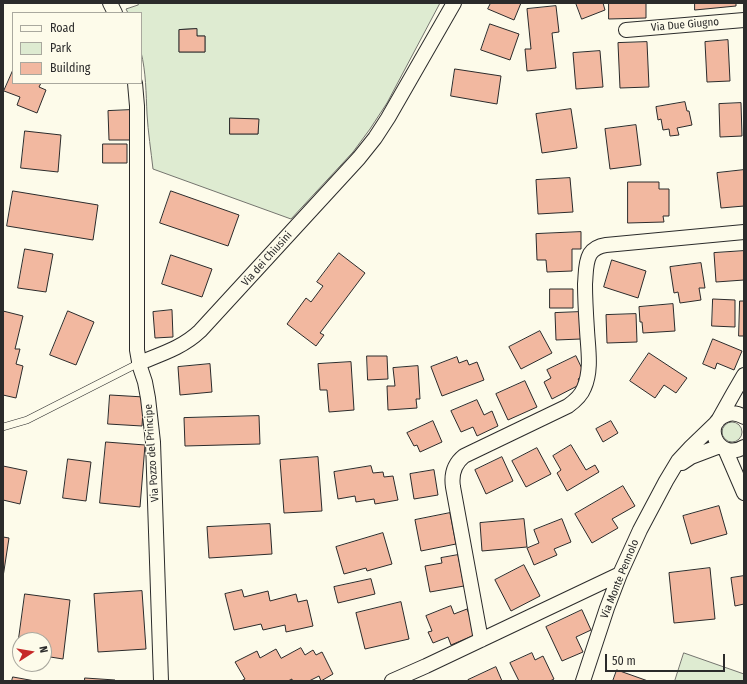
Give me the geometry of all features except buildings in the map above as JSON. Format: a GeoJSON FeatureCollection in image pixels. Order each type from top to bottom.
{"type":"FeatureCollection","features":[{"type":"Feature","properties":{"kind":"street"},"geometry":{"type":"LineString","coordinates":[[110,3],[114,12]]}},
{"type":"Feature","properties":{"kind":"street","name":"Via dei Chiusini"},"geometry":{"type":"LineString","coordinates":[[139,363],[179,346],[191,339],[200,331],[359,158],[375,138],[388,118],[454,3]]}},
{"type":"Feature","properties":{"kind":"street","name":"Via Due Giugno"},"geometry":{"type":"LineString","coordinates":[[626,30],[744,20]]}},
{"type":"Feature","properties":{"kind":"street","name":"Via Pozzo del Principe"},"geometry":{"type":"LineString","coordinates":[[135,84],[137,106],[137,344],[139,363],[148,398],[153,442],[161,681]]}},
{"type":"Feature","properties":{"kind":"street"},"geometry":{"type":"LineString","coordinates":[[481,640],[452,481],[453,471],[455,466],[464,456],[568,406],[582,394],[588,377],[589,365],[585,294],[586,268],[590,255],[596,248],[606,245],[744,232]]}},
{"type":"Feature","properties":{"kind":"street","name":"Via Monte Pennolo"},"geometry":{"type":"LineString","coordinates":[[583,681],[600,627],[620,574],[640,530],[678,461],[718,421],[732,394],[744,376]]}},
{"type":"Feature","properties":{"kind":"street"},"geometry":{"type":"LineString","coordinates":[[744,385],[741,415],[729,414],[724,416],[718,421],[714,430],[716,441],[722,447],[744,493]]}},
{"type":"Feature","properties":{"kind":"street","name":"Via Monte Pennolo"},"geometry":{"type":"LineString","coordinates":[[666,481],[675,469],[691,457],[722,447],[730,451],[735,451],[744,447]]}},
{"type":"Feature","properties":{"kind":"street"},"geometry":{"type":"LineString","coordinates":[[392,681],[620,574]]}},
{"type":"Feature","properties":{"kind":"lane","name":"Via dei Chiusini"},"geometry":{"type":"LineString","coordinates":[[3,427],[27,420],[139,363]]}},
{"type":"Feature","properties":{"kind":"green space"},"geometry":{"type":"Polygon","coordinates":[[[138,3],[440,3],[387,103],[370,129],[353,152],[291,219],[153,169],[147,121],[145,75],[142,56],[142,12],[128,12],[126,9],[138,5],[138,3]],[[196,29],[179,30],[179,52],[205,52],[205,36],[197,36],[196,29]],[[230,119],[230,134],[258,134],[258,119],[230,119]]]}},
{"type":"Feature","properties":{"kind":"green space"},"geometry":{"type":"Polygon","coordinates":[[[732,422],[739,425],[742,432],[739,439],[732,442],[725,439],[722,432],[725,425],[732,422]]]}},
{"type":"Feature","properties":{"kind":"green space"},"geometry":{"type":"Polygon","coordinates":[[[684,653],[744,674],[744,681],[675,681],[684,653]]]}}]}
